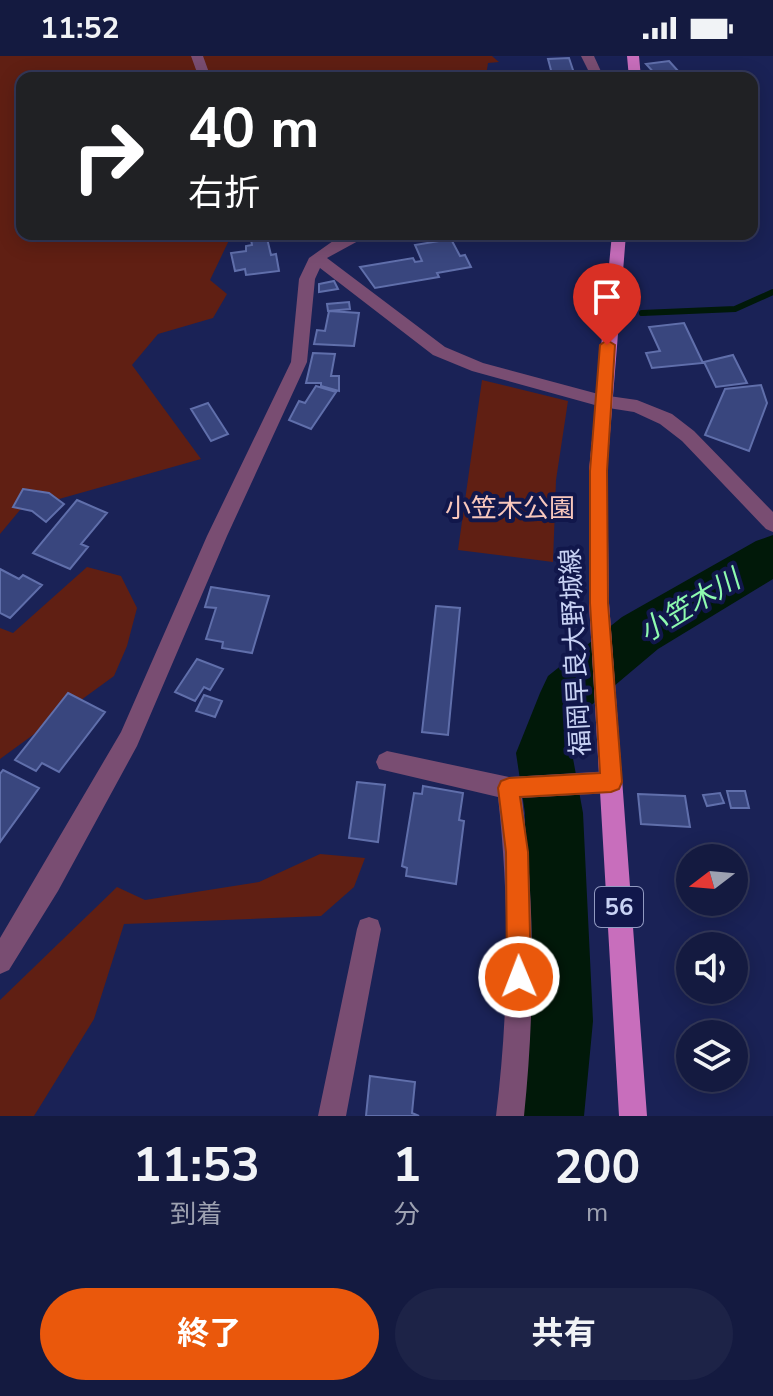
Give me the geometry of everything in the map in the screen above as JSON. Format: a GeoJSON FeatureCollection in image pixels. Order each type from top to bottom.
{"type":"FeatureCollection","features":[{"type":"Feature","properties":{"kind":"main road","name":"福岡早良大野城線"},"geometry":{"type":"LineString","coordinates":[[618,240],[598,471],[599,603],[633,1116]]}},
{"type":"Feature","properties":{"kind":"street"},"geometry":{"type":"LineString","coordinates":[[0,961],[49,882],[129,739],[217,536],[299,362],[307,279],[317,258],[346,240]]}},
{"type":"Feature","properties":{"kind":"street"},"geometry":{"type":"LineString","coordinates":[[317,258],[439,351],[478,367],[602,401],[637,406],[666,419],[688,436],[773,524]]}},
{"type":"Feature","properties":{"kind":"street"},"geometry":{"type":"LineString","coordinates":[[387,762],[509,788],[611,782]]}},
{"type":"Feature","properties":{"kind":"street"},"geometry":{"type":"LineString","coordinates":[[509,788],[517,852],[520,1039],[510,1116]]}},
{"type":"Feature","properties":{"kind":"street"},"geometry":{"type":"LineString","coordinates":[[332,1116],[369,929]]}},
{"type":"Feature","properties":{"kind":"green space"},"geometry":{"type":"Polygon","coordinates":[[[0,56],[492,56],[499,62],[488,63],[487,72],[16,72],[16,240],[229,240],[210,280],[227,294],[213,318],[158,334],[132,365],[201,459],[20,510],[0,534],[0,56]]]}},
{"type":"Feature","properties":{"kind":"green space","name":"小笠木公園"},"geometry":{"type":"Polygon","coordinates":[[[482,380],[568,401],[556,480],[553,562],[458,550],[482,380]]]}},
{"type":"Feature","properties":{"kind":"green space"},"geometry":{"type":"Polygon","coordinates":[[[87,567],[121,576],[137,608],[127,646],[114,676],[0,759],[0,628],[13,633],[87,567]]]}},
{"type":"Feature","properties":{"kind":"green space"},"geometry":{"type":"Polygon","coordinates":[[[320,854],[365,858],[354,887],[321,916],[124,924],[94,1019],[34,1116],[0,1116],[0,1000],[117,887],[145,900],[259,882],[320,854]]]}},
{"type":"Feature","properties":{"kind":"building"},"geometry":{"type":"Polygon","coordinates":[[[569,58],[574,72],[551,72],[548,59],[569,58]]]}},
{"type":"Feature","properties":{"kind":"building"},"geometry":{"type":"Polygon","coordinates":[[[669,61],[679,72],[653,72],[646,64],[669,61]]]}},
{"type":"Feature","properties":{"kind":"building"},"geometry":{"type":"Polygon","coordinates":[[[251,240],[267,240],[271,255],[276,254],[279,271],[246,275],[245,269],[235,271],[231,253],[246,251],[246,246],[252,245],[251,240]]]}},
{"type":"Feature","properties":{"kind":"building"},"geometry":{"type":"Polygon","coordinates":[[[452,240],[460,256],[465,255],[471,267],[437,273],[439,277],[375,288],[360,267],[413,258],[415,262],[422,261],[415,245],[452,240]]]}},
{"type":"Feature","properties":{"kind":"building"},"geometry":{"type":"Polygon","coordinates":[[[334,281],[338,289],[319,292],[319,284],[334,281]]]}},
{"type":"Feature","properties":{"kind":"building"},"geometry":{"type":"Polygon","coordinates":[[[349,302],[350,309],[328,311],[327,304],[349,302]]]}},
{"type":"Feature","properties":{"kind":"building"},"geometry":{"type":"Polygon","coordinates":[[[329,311],[359,313],[354,346],[314,344],[317,330],[325,331],[329,311]]]}},
{"type":"Feature","properties":{"kind":"building"},"geometry":{"type":"Polygon","coordinates":[[[684,323],[703,363],[652,368],[646,353],[660,351],[649,327],[684,323]]]}},
{"type":"Feature","properties":{"kind":"building"},"geometry":{"type":"Polygon","coordinates":[[[313,353],[335,354],[331,376],[339,376],[339,391],[321,386],[321,383],[306,383],[313,353]]]}},
{"type":"Feature","properties":{"kind":"building"},"geometry":{"type":"Polygon","coordinates":[[[733,355],[747,383],[716,387],[704,362],[733,355]]]}},
{"type":"Feature","properties":{"kind":"building"},"geometry":{"type":"Polygon","coordinates":[[[761,385],[767,403],[749,451],[705,435],[725,389],[761,385]]]}},
{"type":"Feature","properties":{"kind":"building"},"geometry":{"type":"Polygon","coordinates":[[[316,386],[336,392],[311,429],[289,420],[299,401],[305,403],[316,386]]]}},
{"type":"Feature","properties":{"kind":"building"},"geometry":{"type":"Polygon","coordinates":[[[208,403],[228,434],[211,441],[191,409],[208,403]]]}},
{"type":"Feature","properties":{"kind":"building"},"geometry":{"type":"Polygon","coordinates":[[[23,489],[49,493],[64,504],[46,522],[32,511],[13,507],[23,489]]]}},
{"type":"Feature","properties":{"kind":"building"},"geometry":{"type":"Polygon","coordinates":[[[77,500],[107,513],[81,544],[88,547],[70,569],[33,553],[77,500]]]}},
{"type":"Feature","properties":{"kind":"building"},"geometry":{"type":"Polygon","coordinates":[[[497,501],[512,503],[510,513],[496,511],[497,501]]]}},
{"type":"Feature","properties":{"kind":"building"},"geometry":{"type":"Polygon","coordinates":[[[0,569],[19,579],[23,575],[42,585],[10,618],[0,613],[0,569]]]}},
{"type":"Feature","properties":{"kind":"building"},"geometry":{"type":"Polygon","coordinates":[[[211,587],[269,596],[252,653],[222,648],[223,642],[206,639],[216,608],[205,607],[211,587]]]}},
{"type":"Feature","properties":{"kind":"building"},"geometry":{"type":"Polygon","coordinates":[[[436,606],[460,608],[448,735],[422,732],[436,606]]]}},
{"type":"Feature","properties":{"kind":"building"},"geometry":{"type":"Polygon","coordinates":[[[197,659],[223,669],[210,690],[204,687],[195,701],[175,692],[197,659]]]}},
{"type":"Feature","properties":{"kind":"building"},"geometry":{"type":"Polygon","coordinates":[[[68,693],[105,712],[59,772],[42,763],[36,771],[15,760],[68,693]]]}},
{"type":"Feature","properties":{"kind":"building"},"geometry":{"type":"Polygon","coordinates":[[[204,695],[222,701],[215,717],[196,711],[204,695]]]}},
{"type":"Feature","properties":{"kind":"building"},"geometry":{"type":"Polygon","coordinates":[[[3,770],[39,788],[0,842],[0,774],[3,770]]]}},
{"type":"Feature","properties":{"kind":"building"},"geometry":{"type":"Polygon","coordinates":[[[357,782],[385,785],[378,842],[349,838],[357,782]]]}},
{"type":"Feature","properties":{"kind":"building"},"geometry":{"type":"Polygon","coordinates":[[[423,786],[463,793],[459,820],[464,821],[456,884],[406,876],[407,868],[402,866],[414,793],[422,794],[423,786]]]}},
{"type":"Feature","properties":{"kind":"building"},"geometry":{"type":"Polygon","coordinates":[[[727,791],[745,791],[749,808],[731,808],[727,791]]]}},
{"type":"Feature","properties":{"kind":"building"},"geometry":{"type":"Polygon","coordinates":[[[720,793],[724,803],[707,806],[703,795],[720,793]]]}},
{"type":"Feature","properties":{"kind":"building"},"geometry":{"type":"Polygon","coordinates":[[[638,794],[685,796],[690,827],[641,824],[638,794]]]}},
{"type":"Feature","properties":{"kind":"building"},"geometry":{"type":"Polygon","coordinates":[[[370,1076],[415,1082],[412,1113],[419,1116],[366,1116],[370,1076]]]}},
{"type":"Feature","properties":{"kind":"waterway"},"geometry":{"type":"LineString","coordinates":[[642,313],[735,309],[773,292]]}},
{"type":"Feature","properties":{"kind":"waterway","name":"小笠木川"},"geometry":{"type":"LineString","coordinates":[[550,1116],[560,1021],[554,813],[544,753],[567,693],[640,633],[773,555]]}},
{"type":"Feature","properties":{"kind":"route"},"geometry":{"type":"LineString","coordinates":[[519,977],[517,852],[509,788],[611,782],[599,603],[598,471],[607,345]]}}]}
